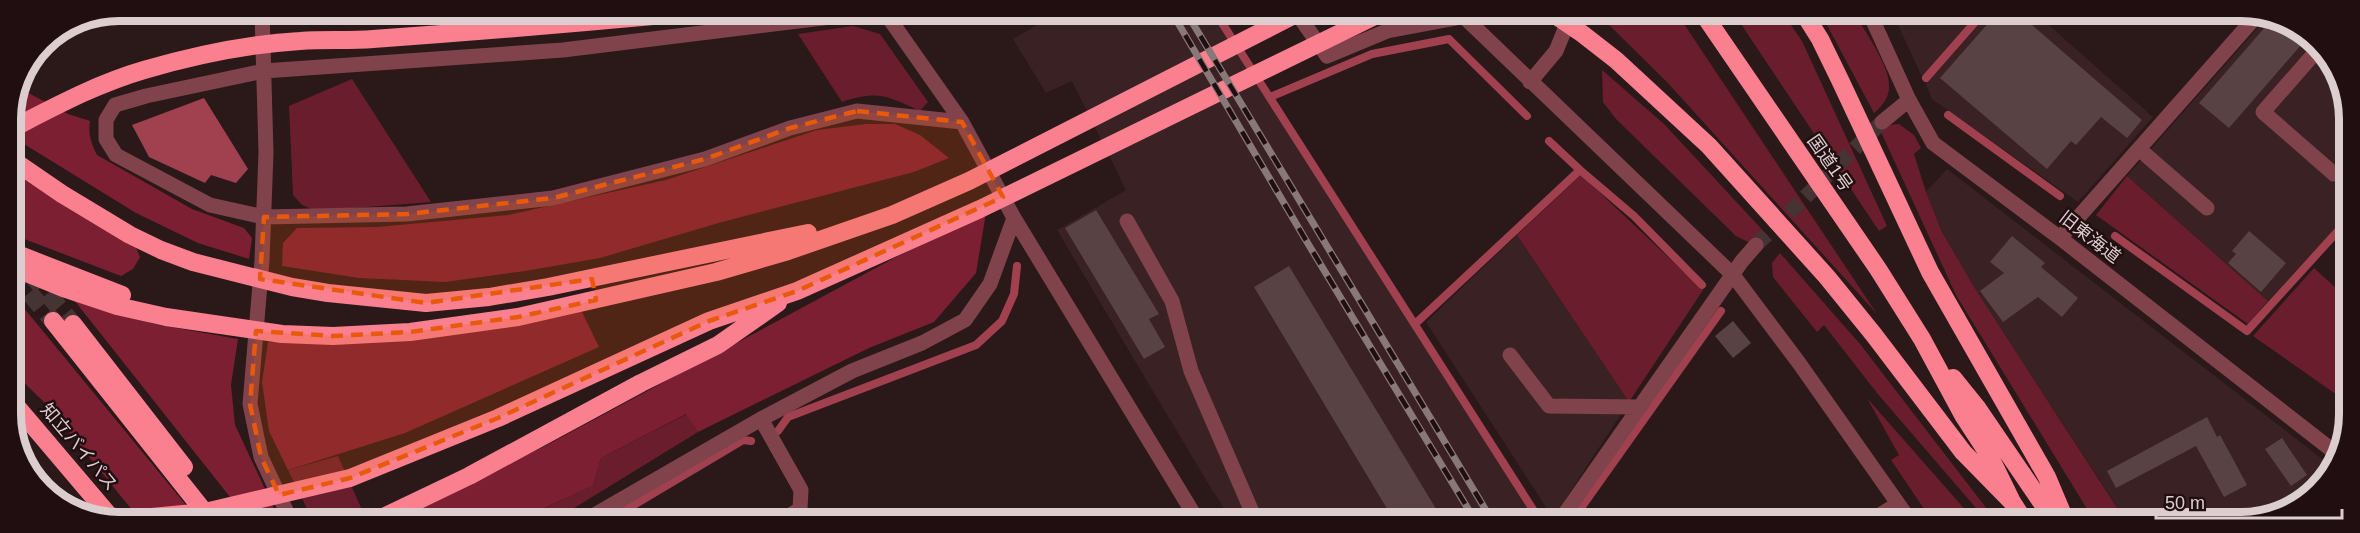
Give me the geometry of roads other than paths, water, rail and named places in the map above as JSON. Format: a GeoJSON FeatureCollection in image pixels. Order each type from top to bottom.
{"type":"FeatureCollection","features":[{"type":"Feature","properties":{"kind":"highway"},"geometry":{"type":"LineString","coordinates":[[21,124],[71,98],[144,70],[229,51],[299,41],[370,39],[599,21]]}},
{"type":"Feature","properties":{"kind":"highway"},"geometry":{"type":"LineString","coordinates":[[21,256],[121,295],[282,334],[333,336],[410,332],[518,317],[716,272],[798,247],[926,202],[1280,21]]}},
{"type":"Feature","properties":{"kind":"highway"},"geometry":{"type":"LineString","coordinates":[[205,512],[350,478],[498,418],[709,321],[797,291],[980,209],[1365,21]]}},
{"type":"Feature","properties":{"kind":"highway"},"geometry":{"type":"LineString","coordinates":[[1564,21],[1616,60],[1709,146],[1827,277],[1963,452],[2012,502]]}},
{"type":"Feature","properties":{"kind":"highway","name":"国道1号"},"geometry":{"type":"LineString","coordinates":[[1708,21],[1878,269],[1922,339],[1963,415],[1989,454],[2018,512]]}},
{"type":"Feature","properties":{"kind":"highway"},"geometry":{"type":"LineString","coordinates":[[1809,21],[1840,80],[1930,272],[2047,477],[2062,512]]}},
{"type":"Feature","properties":{"kind":"highway"},"geometry":{"type":"LineString","coordinates":[[21,166],[130,235],[193,262],[292,287],[426,303],[489,297],[798,236],[926,202]]}},
{"type":"Feature","properties":{"kind":"highway"},"geometry":{"type":"LineString","coordinates":[[21,271],[117,306],[166,317],[234,323]]}},
{"type":"Feature","properties":{"kind":"highway"},"geometry":{"type":"LineString","coordinates":[[394,512],[469,476],[641,383],[718,345],[797,291]]}},
{"type":"Feature","properties":{"kind":"highway"},"geometry":{"type":"LineString","coordinates":[[53,321],[205,512]]}},
{"type":"Feature","properties":{"kind":"highway"},"geometry":{"type":"LineString","coordinates":[[73,324],[172,452],[214,512]]}},
{"type":"Feature","properties":{"kind":"highway","name":"国道1号"},"geometry":{"type":"LineString","coordinates":[[1922,339],[1977,409],[2048,512]]}},
{"type":"Feature","properties":{"kind":"highway","name":"知立バイパス"},"geometry":{"type":"LineString","coordinates":[[21,412],[105,511]]}},
{"type":"Feature","properties":{"kind":"street"},"geometry":{"type":"LineString","coordinates":[[262,21],[266,153],[264,217],[250,404],[261,457],[287,512]]}},
{"type":"Feature","properties":{"kind":"street"},"geometry":{"type":"LineString","coordinates":[[800,21],[563,50],[264,71],[146,96],[116,105],[106,120],[106,139],[116,155],[210,205],[264,217],[407,214],[553,198],[705,159],[790,128],[857,111],[962,122]]}},
{"type":"Feature","properties":{"kind":"street"},"geometry":{"type":"LineString","coordinates":[[889,21],[962,122],[1014,218],[1193,512]]}},
{"type":"Feature","properties":{"kind":"street"},"geometry":{"type":"LineString","coordinates":[[1304,21],[1327,56],[1387,31],[1430,21]]}},
{"type":"Feature","properties":{"kind":"street"},"geometry":{"type":"LineString","coordinates":[[1467,21],[1733,275],[1799,363],[1904,512]]}},
{"type":"Feature","properties":{"kind":"street"},"geometry":{"type":"LineString","coordinates":[[1530,82],[1556,51],[1568,21]]}},
{"type":"Feature","properties":{"kind":"street","name":"旧東海道"},"geometry":{"type":"LineString","coordinates":[[1873,21],[1908,100],[1933,143],[2060,238],[2332,450]]}},
{"type":"Feature","properties":{"kind":"street"},"geometry":{"type":"LineString","coordinates":[[2060,238],[2250,22]]}},
{"type":"Feature","properties":{"kind":"street"},"geometry":{"type":"LineString","coordinates":[[2314,54],[2263,112],[2334,174]]}},
{"type":"Feature","properties":{"kind":"street"},"geometry":{"type":"LineString","coordinates":[[1882,122],[1908,100]]}},
{"type":"Feature","properties":{"kind":"street"},"geometry":{"type":"LineString","coordinates":[[2139,149],[2206,208]]}},
{"type":"Feature","properties":{"kind":"street"},"geometry":{"type":"LineString","coordinates":[[600,512],[761,419],[852,372],[922,343],[965,320],[990,284],[1014,218]]}},
{"type":"Feature","properties":{"kind":"street"},"geometry":{"type":"LineString","coordinates":[[1127,221],[1172,301],[1191,372],[1252,512]]}},
{"type":"Feature","properties":{"kind":"street"},"geometry":{"type":"LineString","coordinates":[[1566,512],[1756,245]]}},
{"type":"Feature","properties":{"kind":"street"},"geometry":{"type":"LineString","coordinates":[[1510,355],[1549,406],[1640,407]]}},
{"type":"Feature","properties":{"kind":"street"},"geometry":{"type":"LineString","coordinates":[[761,419],[801,490],[800,509],[795,512]]}},
{"type":"Feature","properties":{"kind":"street"},"geometry":{"type":"LineString","coordinates":[[1885,512],[1898,504]]}},
{"type":"Feature","properties":{"kind":"waterway"},"geometry":{"type":"LineString","coordinates":[[1221,21],[1535,512]]}},
{"type":"Feature","properties":{"kind":"waterway"},"geometry":{"type":"LineString","coordinates":[[1926,78],[1976,21]]}},
{"type":"Feature","properties":{"kind":"waterway"},"geometry":{"type":"LineString","coordinates":[[1270,97],[1372,54],[1449,39],[1527,116]]}},
{"type":"Feature","properties":{"kind":"waterway"},"geometry":{"type":"LineString","coordinates":[[1948,115],[2060,196]]}},
{"type":"Feature","properties":{"kind":"waterway"},"geometry":{"type":"LineString","coordinates":[[1549,141],[1580,170]]}},
{"type":"Feature","properties":{"kind":"waterway"},"geometry":{"type":"LineString","coordinates":[[1415,324],[1580,170],[1634,216],[1702,285]]}},
{"type":"Feature","properties":{"kind":"waterway"},"geometry":{"type":"LineString","coordinates":[[2115,236],[2247,331],[2339,230]]}},
{"type":"Feature","properties":{"kind":"waterway"},"geometry":{"type":"LineString","coordinates":[[778,431],[788,417],[976,345],[1002,321],[1014,294],[1017,266]]}},
{"type":"Feature","properties":{"kind":"waterway"},"geometry":{"type":"LineString","coordinates":[[1578,512],[1721,311]]}},
{"type":"Feature","properties":{"kind":"waterway"},"geometry":{"type":"LineString","coordinates":[[622,512],[743,440],[751,441]]}},
{"type":"Feature","properties":{"kind":"tunnel"},"geometry":{"type":"LineString","coordinates":[[1756,245],[1882,122]]}},
{"type":"Feature","properties":{"kind":"tunnel"},"geometry":{"type":"LineString","coordinates":[[30,273],[73,324]]}},
{"type":"Feature","properties":{"kind":"tunnel"},"geometry":{"type":"LineString","coordinates":[[21,283],[53,321]]}},
{"type":"Feature","properties":{"kind":"railway"},"geometry":{"type":"LineString","coordinates":[[1177,21],[1470,512]]}},
{"type":"Feature","properties":{"kind":"railway"},"geometry":{"type":"LineString","coordinates":[[1191,21],[1487,512]]}}]}
